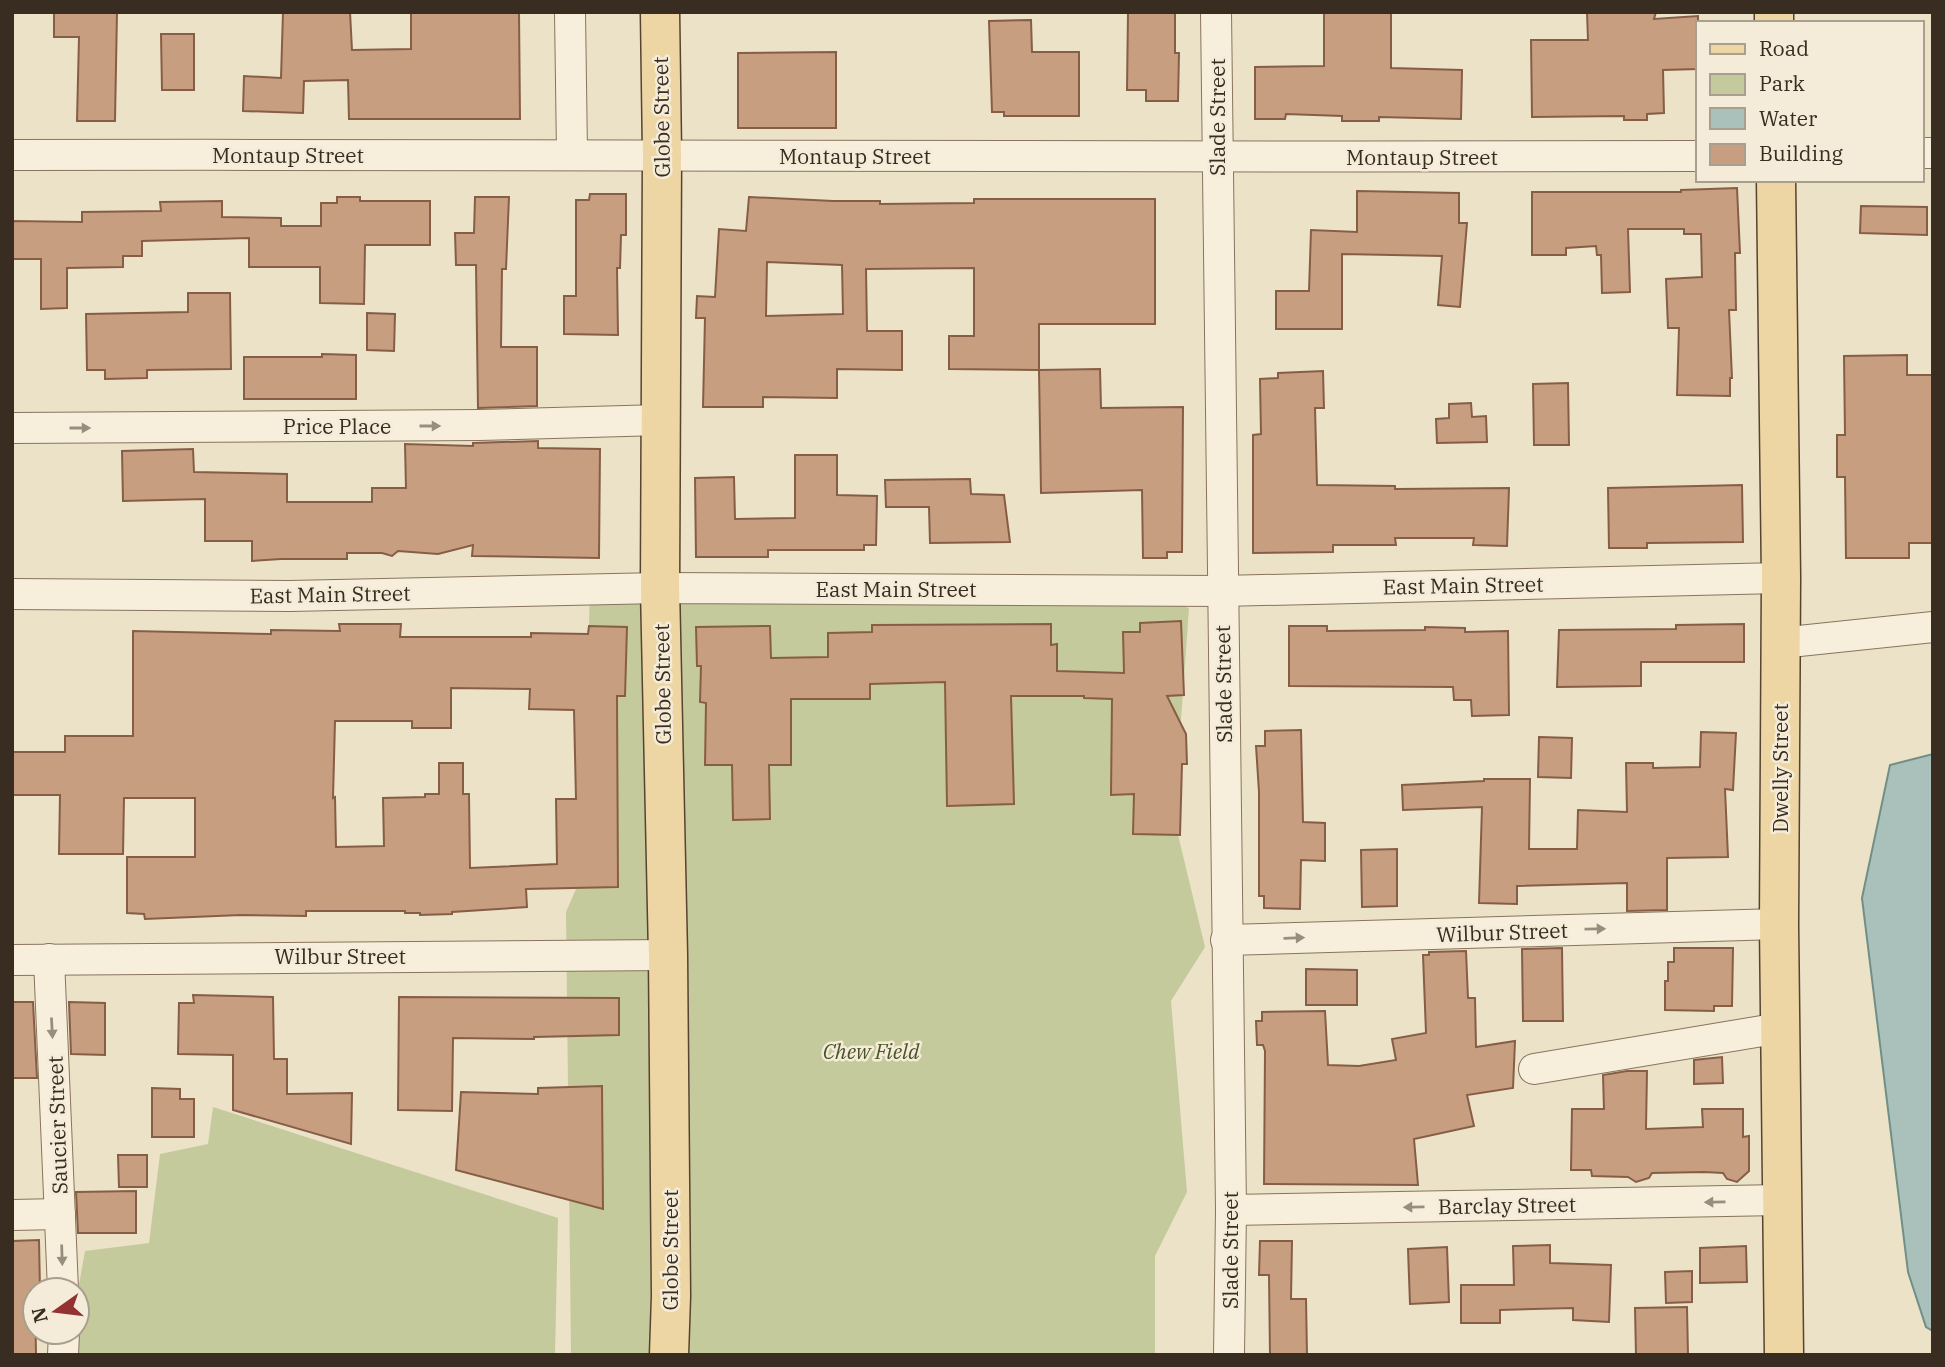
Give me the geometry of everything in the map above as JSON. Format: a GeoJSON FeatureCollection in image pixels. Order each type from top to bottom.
{"type":"FeatureCollection","features":[{"type":"Feature","properties":{"kind":"main road","name":"Globe Street"},"geometry":{"type":"LineString","coordinates":[[660,12],[660,588],[668,955],[669,1355]]}},
{"type":"Feature","properties":{"kind":"main road","name":"Dwelly Street"},"geometry":{"type":"LineString","coordinates":[[1776,182],[1781,578],[1779,924],[1784,1355]]}},
{"type":"Feature","properties":{"kind":"street"},"geometry":{"type":"LineString","coordinates":[[570,12],[572,155]]}},
{"type":"Feature","properties":{"kind":"street","name":"Slade Street"},"geometry":{"type":"LineString","coordinates":[[1216,12],[1231,1210],[1228,1355]]}},
{"type":"Feature","properties":{"kind":"street","name":"Montaup Street"},"geometry":{"type":"LineString","coordinates":[[12,155],[1217,158],[1696,156]]}},
{"type":"Feature","properties":{"kind":"street","name":"Price Place"},"geometry":{"type":"LineString","coordinates":[[12,428],[479,425],[661,420]]}},
{"type":"Feature","properties":{"kind":"street","name":"East Main Street"},"geometry":{"type":"LineString","coordinates":[[12,594],[290,596],[660,588],[1222,591],[1781,578]]}},
{"type":"Feature","properties":{"kind":"street"},"geometry":{"type":"LineString","coordinates":[[1780,643],[1933,627]]}},
{"type":"Feature","properties":{"kind":"street","name":"Wilbur Street"},"geometry":{"type":"LineString","coordinates":[[1226,940],[1779,924]]}},
{"type":"Feature","properties":{"kind":"street","name":"Wilbur Street"},"geometry":{"type":"LineString","coordinates":[[12,960],[668,955]]}},
{"type":"Feature","properties":{"kind":"street","name":"Saucier Street"},"geometry":{"type":"LineString","coordinates":[[49,959],[62,1276]]}},
{"type":"Feature","properties":{"kind":"street"},"geometry":{"type":"LineString","coordinates":[[1534,1069],[1780,1028]]}},
{"type":"Feature","properties":{"kind":"street","name":"Barclay Street"},"geometry":{"type":"LineString","coordinates":[[1231,1210],[1783,1200]]}},
{"type":"Feature","properties":{"kind":"street"},"geometry":{"type":"LineString","coordinates":[[12,1215],[60,1214]]}},
{"type":"Feature","properties":{"kind":"green space","name":"Chew Field"},"geometry":{"type":"Polygon","coordinates":[[[590,586],[1129,589],[1189,608],[1174,818],[1205,947],[1171,1001],[1187,1192],[1155,1256],[1155,1355],[571,1355],[566,912],[583,873],[590,586]]]}},
{"type":"Feature","properties":{"kind":"green space"},"geometry":{"type":"Polygon","coordinates":[[[213,1107],[558,1218],[555,1355],[67,1355],[71,1346],[91,1346],[91,1276],[81,1276],[85,1251],[149,1243],[160,1154],[208,1144],[213,1107]]]}},
{"type":"Feature","properties":{"kind":"water"},"geometry":{"type":"Polygon","coordinates":[[[1933,754],[1933,1331],[1926,1327],[1908,1272],[1862,898],[1890,765],[1933,754]]]}},
{"type":"Feature","properties":{"kind":"building"},"geometry":{"type":"Polygon","coordinates":[[[54,12],[117,12],[115,121],[77,121],[79,37],[54,37],[54,12]]]}},
{"type":"Feature","properties":{"kind":"building"},"geometry":{"type":"Polygon","coordinates":[[[283,12],[350,12],[352,50],[411,49],[411,12],[519,12],[520,119],[349,119],[348,80],[304,81],[303,113],[243,111],[244,76],[281,78],[283,12]]]}},
{"type":"Feature","properties":{"kind":"building"},"geometry":{"type":"Polygon","coordinates":[[[1128,12],[1175,12],[1175,53],[1179,53],[1178,101],[1146,101],[1146,90],[1127,90],[1128,12]]]}},
{"type":"Feature","properties":{"kind":"building"},"geometry":{"type":"Polygon","coordinates":[[[1324,12],[1391,12],[1391,68],[1462,70],[1461,119],[1379,117],[1379,121],[1342,121],[1342,116],[1286,114],[1285,119],[1255,119],[1255,67],[1324,66],[1324,12]]]}},
{"type":"Feature","properties":{"kind":"building"},"geometry":{"type":"Polygon","coordinates":[[[1587,12],[1656,12],[1654,19],[1698,16],[1696,69],[1663,70],[1664,113],[1647,114],[1647,120],[1624,120],[1624,116],[1532,117],[1531,40],[1588,40],[1587,12]]]}},
{"type":"Feature","properties":{"kind":"building"},"geometry":{"type":"Polygon","coordinates":[[[1031,20],[1032,52],[1079,52],[1079,116],[1004,116],[1004,112],[992,112],[989,21],[1031,20]]]}},
{"type":"Feature","properties":{"kind":"building"},"geometry":{"type":"Polygon","coordinates":[[[161,34],[194,34],[194,90],[162,90],[161,34]]]}},
{"type":"Feature","properties":{"kind":"building"},"geometry":{"type":"Polygon","coordinates":[[[836,52],[836,128],[738,128],[738,53],[836,52]]]}},
{"type":"Feature","properties":{"kind":"building"},"geometry":{"type":"Polygon","coordinates":[[[1737,188],[1740,253],[1735,253],[1736,310],[1729,310],[1732,378],[1730,396],[1677,395],[1679,328],[1668,328],[1666,279],[1702,277],[1701,234],[1684,234],[1684,229],[1628,229],[1630,292],[1602,293],[1601,255],[1597,255],[1596,246],[1566,248],[1566,255],[1532,255],[1532,192],[1681,192],[1737,188]]]}},
{"type":"Feature","properties":{"kind":"building"},"geometry":{"type":"Polygon","coordinates":[[[1357,191],[1459,193],[1459,223],[1467,223],[1460,307],[1438,305],[1442,256],[1342,254],[1342,329],[1276,329],[1276,291],[1309,291],[1311,230],[1357,232],[1357,191]]]}},
{"type":"Feature","properties":{"kind":"building"},"geometry":{"type":"Polygon","coordinates":[[[590,194],[626,194],[626,235],[621,235],[620,268],[617,268],[618,335],[564,334],[564,296],[576,296],[576,200],[589,200],[590,194]]]}},
{"type":"Feature","properties":{"kind":"building"},"geometry":{"type":"Polygon","coordinates":[[[337,197],[360,197],[360,201],[430,201],[430,245],[365,245],[364,304],[320,303],[320,267],[249,267],[249,238],[142,241],[142,256],[123,256],[123,267],[67,268],[67,308],[41,309],[41,259],[12,259],[12,221],[82,222],[82,212],[161,211],[160,202],[222,201],[222,217],[281,218],[281,226],[321,226],[321,203],[337,203],[337,197]]]}},
{"type":"Feature","properties":{"kind":"building"},"geometry":{"type":"Polygon","coordinates":[[[475,197],[509,197],[506,269],[502,269],[501,347],[537,347],[537,406],[478,408],[476,265],[456,265],[455,233],[474,233],[475,197]]]}},
{"type":"Feature","properties":{"kind":"building"},"geometry":{"type":"Polygon","coordinates":[[[749,197],[880,201],[880,204],[974,203],[974,199],[1155,199],[1155,324],[1039,324],[1039,370],[949,369],[949,336],[974,336],[974,268],[866,269],[867,331],[902,331],[902,370],[837,369],[837,398],[763,397],[763,407],[703,407],[705,318],[696,318],[697,296],[715,297],[719,229],[746,231],[749,197]],[[767,262],[766,316],[843,314],[842,265],[767,262]]]}},
{"type":"Feature","properties":{"kind":"building"},"geometry":{"type":"Polygon","coordinates":[[[1861,206],[1927,207],[1927,235],[1860,233],[1861,206]]]}},
{"type":"Feature","properties":{"kind":"building"},"geometry":{"type":"Polygon","coordinates":[[[188,293],[230,293],[231,369],[147,370],[147,378],[105,379],[105,370],[87,370],[86,314],[188,312],[188,293]]]}},
{"type":"Feature","properties":{"kind":"building"},"geometry":{"type":"Polygon","coordinates":[[[367,313],[395,314],[394,351],[367,350],[367,313]]]}},
{"type":"Feature","properties":{"kind":"building"},"geometry":{"type":"Polygon","coordinates":[[[322,354],[356,355],[356,399],[244,399],[244,357],[322,357],[322,354]]]}},
{"type":"Feature","properties":{"kind":"building"},"geometry":{"type":"Polygon","coordinates":[[[1907,355],[1907,375],[1933,375],[1933,543],[1909,543],[1909,558],[1846,558],[1845,477],[1837,477],[1837,435],[1845,435],[1844,356],[1907,355]]]}},
{"type":"Feature","properties":{"kind":"building"},"geometry":{"type":"Polygon","coordinates":[[[1100,369],[1101,408],[1183,407],[1182,552],[1167,552],[1167,558],[1143,558],[1142,490],[1041,493],[1039,370],[1100,369]]]}},
{"type":"Feature","properties":{"kind":"building"},"geometry":{"type":"Polygon","coordinates":[[[1323,371],[1324,408],[1315,408],[1317,485],[1395,486],[1395,489],[1509,488],[1507,546],[1473,545],[1474,538],[1395,538],[1396,545],[1333,545],[1333,552],[1253,553],[1253,435],[1261,434],[1260,379],[1278,378],[1278,373],[1323,371]]]}},
{"type":"Feature","properties":{"kind":"building"},"geometry":{"type":"Polygon","coordinates":[[[1568,383],[1569,445],[1534,445],[1533,384],[1568,383]]]}},
{"type":"Feature","properties":{"kind":"building"},"geometry":{"type":"Polygon","coordinates":[[[1471,403],[1472,417],[1486,416],[1487,442],[1437,443],[1436,419],[1449,418],[1449,404],[1471,403]]]}},
{"type":"Feature","properties":{"kind":"building"},"geometry":{"type":"Polygon","coordinates":[[[538,441],[538,448],[600,449],[599,558],[472,556],[473,545],[438,554],[398,551],[392,556],[382,553],[347,553],[347,559],[252,561],[252,541],[205,541],[205,499],[123,501],[122,451],[193,449],[194,472],[287,474],[287,502],[372,502],[372,488],[406,488],[405,444],[473,446],[473,443],[538,441]]]}},
{"type":"Feature","properties":{"kind":"building"},"geometry":{"type":"Polygon","coordinates":[[[795,455],[837,455],[837,495],[877,496],[876,545],[864,545],[864,550],[768,550],[768,557],[696,557],[695,478],[734,477],[735,519],[795,518],[795,455]]]}},
{"type":"Feature","properties":{"kind":"building"},"geometry":{"type":"Polygon","coordinates":[[[970,479],[971,494],[1004,495],[1010,542],[930,543],[929,507],[886,507],[885,480],[970,479]]]}},
{"type":"Feature","properties":{"kind":"building"},"geometry":{"type":"Polygon","coordinates":[[[1742,485],[1743,542],[1647,543],[1647,548],[1609,548],[1608,488],[1742,485]]]}},
{"type":"Feature","properties":{"kind":"building"},"geometry":{"type":"Polygon","coordinates":[[[1181,621],[1184,695],[1167,696],[1186,734],[1187,764],[1182,764],[1180,835],[1133,834],[1134,794],[1111,795],[1112,699],[1084,696],[1011,696],[1014,804],[947,806],[945,682],[870,684],[870,699],[791,699],[791,765],[769,765],[770,819],[733,820],[732,765],[705,765],[706,703],[700,702],[701,666],[697,666],[696,627],[770,626],[771,658],[828,657],[828,633],[872,632],[872,625],[1051,624],[1051,645],[1057,644],[1057,671],[1124,673],[1123,632],[1140,632],[1140,623],[1181,621]]]}},
{"type":"Feature","properties":{"kind":"building"},"geometry":{"type":"Polygon","coordinates":[[[339,624],[401,624],[400,637],[531,637],[531,633],[588,634],[589,626],[627,627],[625,696],[617,696],[618,887],[526,889],[527,907],[452,914],[306,911],[306,916],[241,915],[145,919],[144,914],[127,913],[127,857],[195,857],[195,798],[124,798],[123,854],[59,854],[60,795],[12,795],[12,752],[65,752],[65,736],[133,736],[133,631],[271,634],[271,630],[340,631],[339,624]],[[451,688],[451,728],[412,728],[412,721],[335,721],[333,798],[335,797],[336,847],[384,846],[383,798],[439,794],[439,763],[463,763],[463,794],[469,794],[470,868],[557,864],[556,799],[576,799],[574,710],[529,709],[530,689],[451,688]]]}},
{"type":"Feature","properties":{"kind":"building"},"geometry":{"type":"Polygon","coordinates":[[[1744,624],[1744,662],[1641,662],[1641,686],[1557,687],[1559,630],[1676,629],[1676,625],[1744,624]]]}},
{"type":"Feature","properties":{"kind":"building"},"geometry":{"type":"Polygon","coordinates":[[[1289,626],[1327,626],[1327,631],[1425,630],[1425,627],[1465,628],[1465,632],[1508,631],[1509,715],[1472,716],[1471,700],[1454,700],[1453,687],[1289,686],[1289,626]]]}},
{"type":"Feature","properties":{"kind":"building"},"geometry":{"type":"Polygon","coordinates":[[[1301,730],[1303,822],[1325,823],[1325,861],[1301,860],[1300,909],[1264,908],[1264,896],[1259,896],[1256,746],[1265,746],[1265,731],[1301,730]]]}},
{"type":"Feature","properties":{"kind":"building"},"geometry":{"type":"Polygon","coordinates":[[[1701,732],[1736,733],[1733,790],[1725,789],[1728,857],[1667,858],[1667,910],[1627,911],[1627,883],[1517,886],[1517,904],[1479,903],[1482,807],[1403,810],[1402,785],[1484,779],[1530,779],[1529,849],[1577,849],[1578,810],[1627,812],[1626,763],[1653,763],[1653,768],[1700,767],[1701,732]]]}},
{"type":"Feature","properties":{"kind":"building"},"geometry":{"type":"Polygon","coordinates":[[[1539,737],[1572,738],[1571,778],[1538,777],[1539,737]]]}},
{"type":"Feature","properties":{"kind":"building"},"geometry":{"type":"Polygon","coordinates":[[[1397,849],[1397,906],[1362,907],[1361,850],[1397,849]]]}},
{"type":"Feature","properties":{"kind":"building"},"geometry":{"type":"Polygon","coordinates":[[[1562,948],[1563,1021],[1523,1021],[1522,949],[1562,948]]]}},
{"type":"Feature","properties":{"kind":"building"},"geometry":{"type":"Polygon","coordinates":[[[1674,948],[1733,948],[1732,1006],[1714,1006],[1714,1011],[1665,1010],[1665,981],[1668,981],[1668,962],[1674,962],[1674,948]]]}},
{"type":"Feature","properties":{"kind":"building"},"geometry":{"type":"Polygon","coordinates":[[[1466,951],[1468,998],[1475,998],[1476,1047],[1515,1041],[1513,1088],[1467,1095],[1474,1126],[1414,1139],[1418,1185],[1264,1184],[1265,1051],[1263,1045],[1257,1045],[1256,1021],[1262,1021],[1262,1012],[1325,1011],[1328,1065],[1359,1066],[1396,1060],[1392,1039],[1426,1033],[1423,955],[1429,955],[1429,952],[1466,951]]]}},
{"type":"Feature","properties":{"kind":"building"},"geometry":{"type":"Polygon","coordinates":[[[1306,969],[1357,970],[1357,1005],[1306,1005],[1306,969]]]}},
{"type":"Feature","properties":{"kind":"building"},"geometry":{"type":"Polygon","coordinates":[[[193,995],[273,997],[274,1059],[287,1059],[287,1094],[352,1093],[351,1144],[233,1110],[233,1055],[178,1054],[179,1003],[194,1003],[193,995]]]}},
{"type":"Feature","properties":{"kind":"building"},"geometry":{"type":"Polygon","coordinates":[[[399,997],[619,998],[619,1035],[534,1039],[453,1038],[452,1111],[398,1110],[399,997]]]}},
{"type":"Feature","properties":{"kind":"building"},"geometry":{"type":"Polygon","coordinates":[[[12,1002],[33,1002],[37,1078],[12,1078],[12,1002]]]}},
{"type":"Feature","properties":{"kind":"building"},"geometry":{"type":"Polygon","coordinates":[[[69,1002],[105,1003],[105,1055],[71,1054],[69,1002]]]}},
{"type":"Feature","properties":{"kind":"building"},"geometry":{"type":"Polygon","coordinates":[[[1722,1057],[1723,1083],[1694,1084],[1694,1060],[1722,1057]]]}},
{"type":"Feature","properties":{"kind":"building"},"geometry":{"type":"Polygon","coordinates":[[[1647,1071],[1646,1129],[1703,1127],[1702,1109],[1743,1109],[1743,1137],[1749,1136],[1749,1171],[1737,1182],[1727,1179],[1723,1173],[1704,1172],[1652,1173],[1649,1178],[1636,1182],[1628,1177],[1592,1176],[1591,1170],[1571,1170],[1572,1109],[1604,1109],[1603,1075],[1647,1071]]]}},
{"type":"Feature","properties":{"kind":"building"},"geometry":{"type":"Polygon","coordinates":[[[602,1086],[603,1209],[456,1170],[461,1092],[538,1094],[538,1088],[602,1086]]]}},
{"type":"Feature","properties":{"kind":"building"},"geometry":{"type":"Polygon","coordinates":[[[152,1088],[180,1089],[180,1099],[194,1099],[194,1137],[152,1137],[152,1088]]]}},
{"type":"Feature","properties":{"kind":"building"},"geometry":{"type":"Polygon","coordinates":[[[118,1155],[147,1155],[147,1187],[119,1187],[118,1155]]]}},
{"type":"Feature","properties":{"kind":"building"},"geometry":{"type":"Polygon","coordinates":[[[136,1191],[136,1233],[78,1233],[76,1192],[136,1191]]]}},
{"type":"Feature","properties":{"kind":"building"},"geometry":{"type":"Polygon","coordinates":[[[39,1240],[40,1276],[21,1276],[21,1346],[36,1346],[36,1355],[12,1355],[12,1241],[39,1240]]]}},
{"type":"Feature","properties":{"kind":"building"},"geometry":{"type":"Polygon","coordinates":[[[1260,1241],[1292,1241],[1291,1299],[1306,1299],[1307,1355],[1270,1355],[1269,1275],[1259,1275],[1260,1241]]]}},
{"type":"Feature","properties":{"kind":"building"},"geometry":{"type":"Polygon","coordinates":[[[1550,1245],[1550,1263],[1611,1265],[1609,1322],[1573,1320],[1573,1308],[1500,1310],[1500,1323],[1461,1323],[1461,1285],[1514,1285],[1513,1246],[1550,1245]]]}},
{"type":"Feature","properties":{"kind":"building"},"geometry":{"type":"Polygon","coordinates":[[[1746,1246],[1747,1282],[1700,1283],[1700,1248],[1746,1246]]]}},
{"type":"Feature","properties":{"kind":"building"},"geometry":{"type":"Polygon","coordinates":[[[1447,1247],[1449,1302],[1410,1304],[1408,1249],[1447,1247]]]}},
{"type":"Feature","properties":{"kind":"building"},"geometry":{"type":"Polygon","coordinates":[[[1692,1271],[1692,1302],[1666,1303],[1665,1272],[1692,1271]]]}},
{"type":"Feature","properties":{"kind":"building"},"geometry":{"type":"Polygon","coordinates":[[[1687,1307],[1688,1355],[1636,1355],[1635,1308],[1687,1307]]]}}]}
